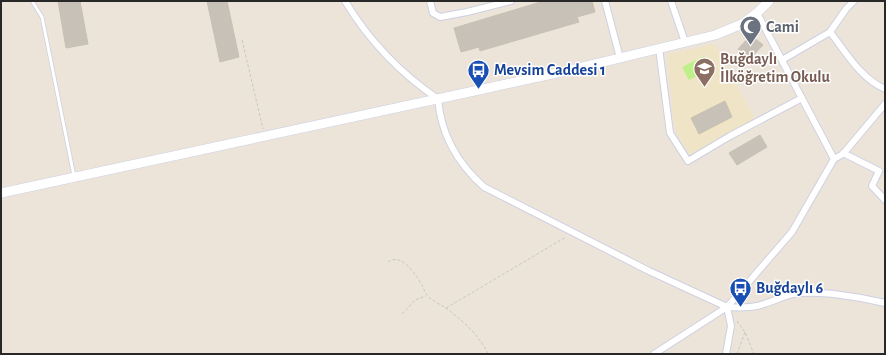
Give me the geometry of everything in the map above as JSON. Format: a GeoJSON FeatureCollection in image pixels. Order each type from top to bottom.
{"type":"FeatureCollection","features":[{"type":"Feature","properties":{"kind":"street"},"geometry":{"type":"LineString","coordinates":[[345,1],[365,32],[383,53],[409,78],[438,99],[440,118],[448,140],[459,160],[474,178],[484,187],[649,271],[728,307],[741,308],[755,306],[785,296],[801,293],[851,296],[885,303]]}},
{"type":"Feature","properties":{"kind":"street"},"geometry":{"type":"LineString","coordinates":[[430,1],[433,13],[440,17],[511,1]]}},
{"type":"Feature","properties":{"kind":"street"},"geometry":{"type":"LineString","coordinates":[[605,1],[620,58]]}},
{"type":"Feature","properties":{"kind":"street"},"geometry":{"type":"LineString","coordinates":[[670,1],[685,42]]}},
{"type":"Feature","properties":{"kind":"street"},"geometry":{"type":"LineString","coordinates":[[1,193],[438,99],[685,42],[733,29],[757,13],[769,1]]}},
{"type":"Feature","properties":{"kind":"street"},"geometry":{"type":"LineString","coordinates":[[782,60],[830,32],[846,8],[854,1]]}},
{"type":"Feature","properties":{"kind":"street"},"geometry":{"type":"LineString","coordinates":[[757,13],[834,159]]}},
{"type":"Feature","properties":{"kind":"street"},"geometry":{"type":"LineString","coordinates":[[830,32],[860,70],[870,80],[885,89]]}},
{"type":"Feature","properties":{"kind":"street"},"geometry":{"type":"LineString","coordinates":[[660,48],[670,133],[688,161],[730,136],[802,98]]}},
{"type":"Feature","properties":{"kind":"street"},"geometry":{"type":"LineString","coordinates":[[654,354],[728,307],[792,232],[834,159],[844,153],[885,104]]}},
{"type":"Feature","properties":{"kind":"street"},"geometry":{"type":"LineString","coordinates":[[844,153],[879,171],[872,186],[885,200]]}},
{"type":"Feature","properties":{"kind":"street"},"geometry":{"type":"LineString","coordinates":[[726,354],[731,326],[728,307]]}},
{"type":"Feature","properties":{"kind":"lane"},"geometry":{"type":"LineString","coordinates":[[32,1],[42,16],[74,178]]}},
{"type":"Feature","properties":{"kind":"path"},"geometry":{"type":"LineString","coordinates":[[242,40],[265,137]]}},
{"type":"Feature","properties":{"kind":"path"},"geometry":{"type":"LineString","coordinates":[[446,308],[573,232]]}},
{"type":"Feature","properties":{"kind":"path"},"geometry":{"type":"LineString","coordinates":[[388,262],[392,259],[396,259],[407,266],[419,280],[427,296],[457,317],[473,333],[488,354]]}},
{"type":"Feature","properties":{"kind":"path"},"geometry":{"type":"LineString","coordinates":[[402,314],[415,300],[427,296]]}},
{"type":"Feature","properties":{"kind":"path"},"geometry":{"type":"LineString","coordinates":[[737,354],[745,332],[754,354]]}},
{"type":"Feature","properties":{"kind":"shaded area","name":"Buğdaylı İlköğretim Okulu"},"geometry":{"type":"Polygon","coordinates":[[[715,44],[755,119],[691,155],[675,130],[667,58],[669,54],[715,44]]]}},
{"type":"Feature","properties":{"kind":"green space"},"geometry":{"type":"Polygon","coordinates":[[[704,56],[710,69],[689,80],[682,67],[704,56]]]}},
{"type":"Feature","properties":{"kind":"building"},"geometry":{"type":"Polygon","coordinates":[[[58,1],[80,1],[88,44],[66,48],[58,1]]]}},
{"type":"Feature","properties":{"kind":"building"},"geometry":{"type":"Polygon","coordinates":[[[207,1],[227,1],[239,57],[220,62],[207,1]]]}},
{"type":"Feature","properties":{"kind":"building"},"geometry":{"type":"Polygon","coordinates":[[[544,1],[592,1],[595,12],[577,17],[579,22],[480,51],[479,47],[461,52],[454,28],[544,1]]]}},
{"type":"Feature","properties":{"kind":"building","name":"Cami"},"geometry":{"type":"Polygon","coordinates":[[[751,35],[763,45],[749,60],[738,49],[751,35]]]}},
{"type":"Feature","properties":{"kind":"building"},"geometry":{"type":"Polygon","coordinates":[[[725,101],[732,117],[699,134],[691,118],[725,101]]]}},
{"type":"Feature","properties":{"kind":"building"},"geometry":{"type":"Polygon","coordinates":[[[760,135],[767,147],[737,165],[729,153],[760,135]]]}},
{"type":"Feature","properties":{"kind":"place","name":"Cami"},"geometry":{"type":"Point","coordinates":[750,46]}},
{"type":"Feature","properties":{"kind":"place","name":"Buğdaylı İlköğretim Okulu"},"geometry":{"type":"Point","coordinates":[704,88]}},
{"type":"Feature","properties":{"kind":"place","name":"Mevsim Caddesi 1"},"geometry":{"type":"Point","coordinates":[479,90]}},
{"type":"Feature","properties":{"kind":"place","name":"Buğdaylı 6"},"geometry":{"type":"Point","coordinates":[741,308]}}]}
